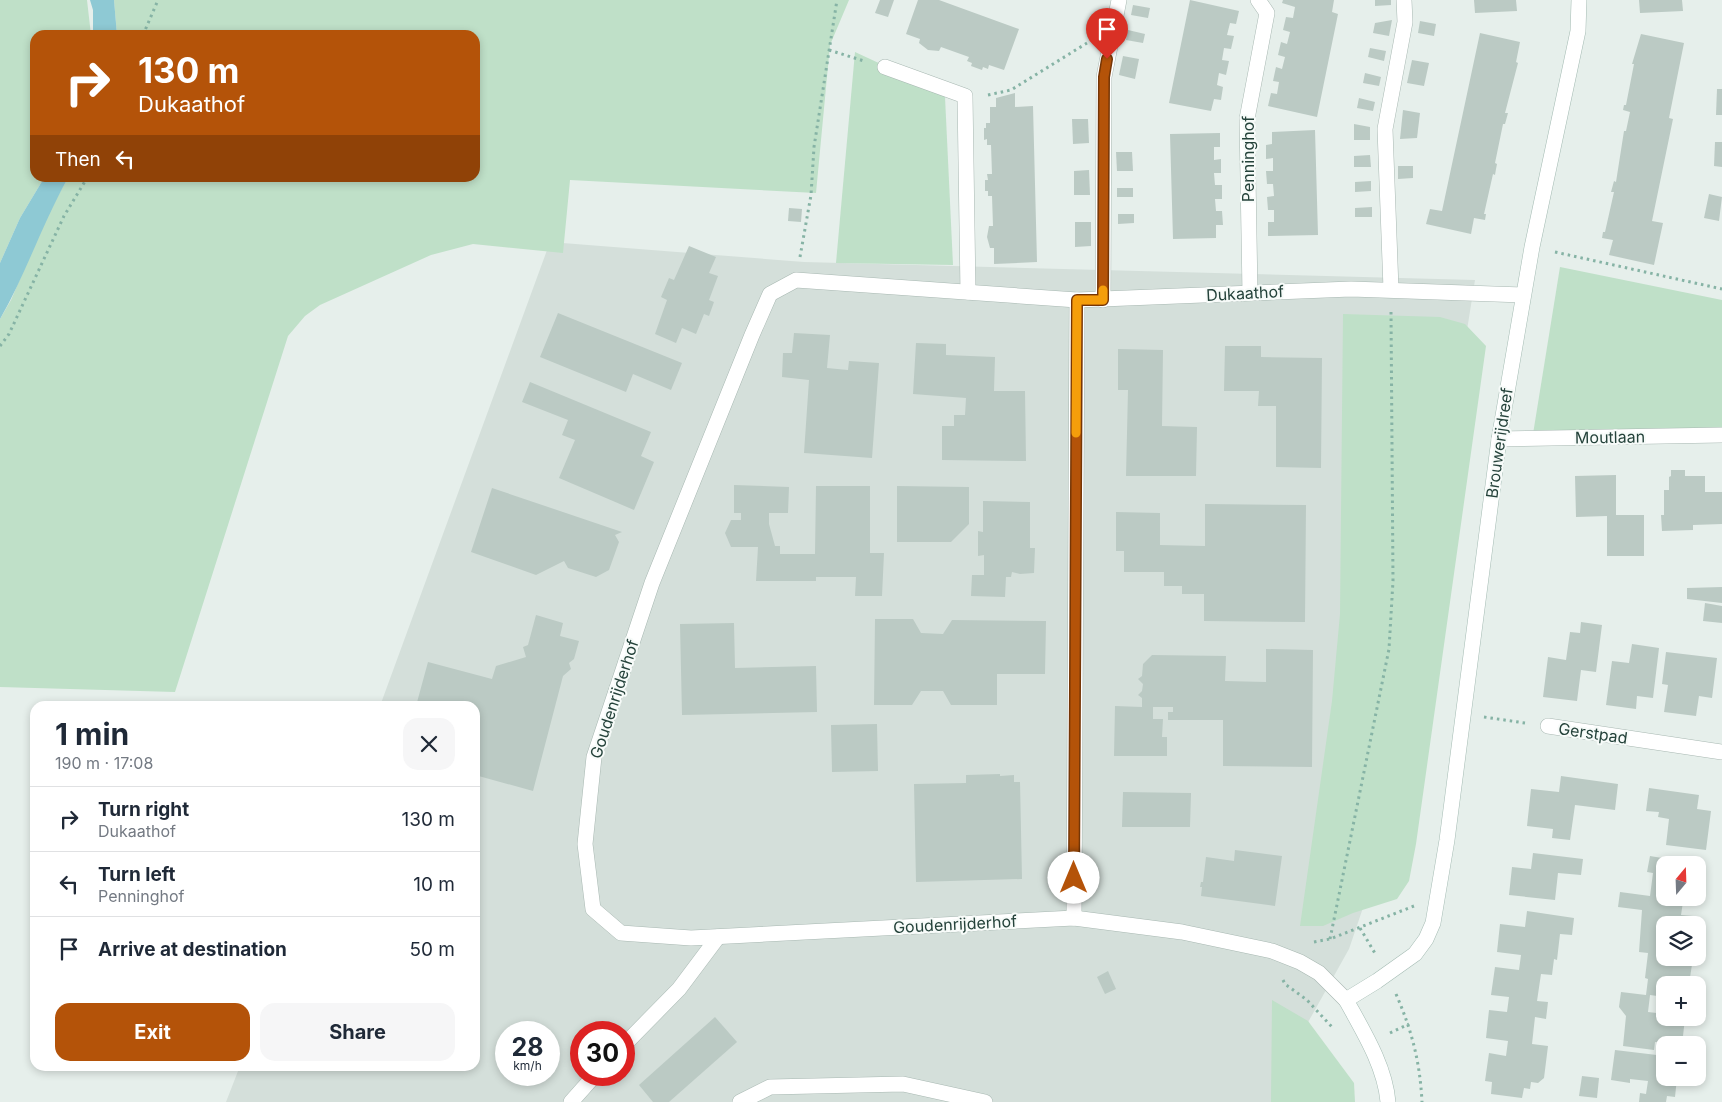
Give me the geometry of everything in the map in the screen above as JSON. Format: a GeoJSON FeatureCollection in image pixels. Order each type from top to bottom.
{"type":"FeatureCollection","features":[{"type":"Feature","properties":{"kind":"street"},"geometry":{"type":"LineString","coordinates":[[1103,300],[1104,77],[1119,0]]}},
{"type":"Feature","properties":{"kind":"street","name":"Penninghof"},"geometry":{"type":"LineString","coordinates":[[1250,293],[1247,118],[1267,13],[1258,0]]}},
{"type":"Feature","properties":{"kind":"street"},"geometry":{"type":"LineString","coordinates":[[1391,289],[1385,129],[1405,22],[1404,0]]}},
{"type":"Feature","properties":{"kind":"street","name":"Brouwerijdreef"},"geometry":{"type":"LineString","coordinates":[[1346,1000],[1387,974],[1421,947],[1433,923],[1440,890],[1464,714],[1498,439],[1532,247],[1578,31],[1579,0]]}},
{"type":"Feature","properties":{"kind":"street"},"geometry":{"type":"LineString","coordinates":[[885,67],[965,96],[968,292]]}},
{"type":"Feature","properties":{"kind":"street","name":"Dukaathof"},"geometry":{"type":"LineString","coordinates":[[796,280],[1077,300],[1391,289],[1523,295]]}},
{"type":"Feature","properties":{"kind":"street","name":"Goudenrijderhof"},"geometry":{"type":"LineString","coordinates":[[796,280],[770,294],[752,335],[652,583],[594,758],[586,844],[592,909],[621,933],[691,938],[1074,918],[1182,932],[1272,950],[1300,962],[1319,974],[1346,1000]]}},
{"type":"Feature","properties":{"kind":"street"},"geometry":{"type":"LineString","coordinates":[[1074,918],[1077,300]]}},
{"type":"Feature","properties":{"kind":"street","name":"Moutlaan"},"geometry":{"type":"LineString","coordinates":[[1498,439],[1722,434]]}},
{"type":"Feature","properties":{"kind":"street","name":"Gerstpad"},"geometry":{"type":"LineString","coordinates":[[1548,726],[1722,752]]}},
{"type":"Feature","properties":{"kind":"street"},"geometry":{"type":"LineString","coordinates":[[635,1034],[679,989],[718,937]]}},
{"type":"Feature","properties":{"kind":"street"},"geometry":{"type":"LineString","coordinates":[[1346,1000],[1369,1043],[1387,1089],[1388,1102]]}},
{"type":"Feature","properties":{"kind":"street"},"geometry":{"type":"LineString","coordinates":[[740,1102],[770,1087],[902,1084],[984,1102]]}},
{"type":"Feature","properties":{"kind":"street"},"geometry":{"type":"LineString","coordinates":[[570,1102],[585,1086]]}},
{"type":"Feature","properties":{"kind":"path"},"geometry":{"type":"LineString","coordinates":[[145,30],[158,0]]}},
{"type":"Feature","properties":{"kind":"path"},"geometry":{"type":"LineString","coordinates":[[796,280],[811,195],[814,147],[836,0]]}},
{"type":"Feature","properties":{"kind":"path"},"geometry":{"type":"LineString","coordinates":[[965,96],[974,98],[1011,90],[1085,43],[1111,40]]}},
{"type":"Feature","properties":{"kind":"path"},"geometry":{"type":"LineString","coordinates":[[829,50],[885,67]]}},
{"type":"Feature","properties":{"kind":"path"},"geometry":{"type":"LineString","coordinates":[[0,346],[9,334],[64,216],[85,182]]}},
{"type":"Feature","properties":{"kind":"path"},"geometry":{"type":"LineString","coordinates":[[1532,247],[1722,289]]}},
{"type":"Feature","properties":{"kind":"path"},"geometry":{"type":"LineString","coordinates":[[1330,939],[1389,649],[1393,581],[1391,289]]}},
{"type":"Feature","properties":{"kind":"path","name":"Gerstpad"},"geometry":{"type":"LineString","coordinates":[[1464,714],[1548,726]]}},
{"type":"Feature","properties":{"kind":"path"},"geometry":{"type":"LineString","coordinates":[[1311,943],[1330,939],[1417,905],[1440,890]]}},
{"type":"Feature","properties":{"kind":"path"},"geometry":{"type":"LineString","coordinates":[[1360,928],[1387,974],[1409,1024],[1421,1068],[1422,1102]]}},
{"type":"Feature","properties":{"kind":"shaded area"},"geometry":{"type":"Polygon","coordinates":[[[550,242],[804,262],[1475,280],[1385,843],[1349,949],[1302,1033],[1317,1102],[226,1102],[238,1071],[480,1071],[480,701],[382,701],[550,242]]]}},
{"type":"Feature","properties":{"kind":"green space"},"geometry":{"type":"Polygon","coordinates":[[[0,0],[87,0],[90,30],[30,30],[30,182],[42,182],[20,218],[0,263],[0,0]]]}},
{"type":"Feature","properties":{"kind":"green space"},"geometry":{"type":"Polygon","coordinates":[[[114,0],[849,0],[830,45],[816,193],[570,180],[563,253],[473,244],[431,255],[320,305],[305,316],[288,336],[175,692],[0,687],[0,319],[11,300],[47,215],[66,182],[480,182],[480,30],[117,30],[114,0]]]}},
{"type":"Feature","properties":{"kind":"green space"},"geometry":{"type":"Polygon","coordinates":[[[855,52],[939,91],[945,97],[953,265],[836,263],[855,52]]]}},
{"type":"Feature","properties":{"kind":"green space"},"geometry":{"type":"Polygon","coordinates":[[[1560,267],[1722,300],[1722,430],[1533,434],[1560,267]]]}},
{"type":"Feature","properties":{"kind":"green space"},"geometry":{"type":"Polygon","coordinates":[[[1343,314],[1440,317],[1465,324],[1486,346],[1416,844],[1409,881],[1397,899],[1353,913],[1323,926],[1300,926],[1332,701],[1340,614],[1343,314]]]}},
{"type":"Feature","properties":{"kind":"green space"},"geometry":{"type":"Polygon","coordinates":[[[1272,1000],[1308,1021],[1354,1083],[1355,1102],[1271,1102],[1272,1000]]]}},
{"type":"Feature","properties":{"kind":"water"},"geometry":{"type":"Polygon","coordinates":[[[90,0],[114,0],[117,30],[93,30],[93,10],[90,0]]]}},
{"type":"Feature","properties":{"kind":"water"},"geometry":{"type":"Polygon","coordinates":[[[42,182],[66,182],[0,319],[0,263],[20,218],[42,182]]]}},
{"type":"Feature","properties":{"kind":"building"},"geometry":{"type":"Polygon","coordinates":[[[880,0],[894,0],[888,17],[875,13],[880,0]]]}},
{"type":"Feature","properties":{"kind":"building"},"geometry":{"type":"Polygon","coordinates":[[[918,0],[939,0],[1019,29],[1004,70],[989,65],[988,69],[983,67],[982,70],[971,66],[972,63],[967,61],[969,57],[941,47],[939,51],[928,50],[919,43],[920,39],[906,34],[918,0]]]}},
{"type":"Feature","properties":{"kind":"building"},"geometry":{"type":"Polygon","coordinates":[[[1190,0],[1239,11],[1236,24],[1230,23],[1227,35],[1234,36],[1231,49],[1224,48],[1222,60],[1229,61],[1226,75],[1219,73],[1217,85],[1223,87],[1221,100],[1214,99],[1211,111],[1169,103],[1190,0]]]}},
{"type":"Feature","properties":{"kind":"building"},"geometry":{"type":"Polygon","coordinates":[[[1283,0],[1334,0],[1332,12],[1338,14],[1317,117],[1268,106],[1271,93],[1277,94],[1279,82],[1273,81],[1276,67],[1282,69],[1285,57],[1278,55],[1281,42],[1287,44],[1290,32],[1283,30],[1286,17],[1293,18],[1295,7],[1282,3],[1283,0]]]}},
{"type":"Feature","properties":{"kind":"building"},"geometry":{"type":"Polygon","coordinates":[[[1375,0],[1391,0],[1391,5],[1375,6],[1375,0]]]}},
{"type":"Feature","properties":{"kind":"building"},"geometry":{"type":"Polygon","coordinates":[[[1474,0],[1516,0],[1517,11],[1475,13],[1474,0]]]}},
{"type":"Feature","properties":{"kind":"building"},"geometry":{"type":"Polygon","coordinates":[[[1639,0],[1682,0],[1683,11],[1640,13],[1639,0]]]}},
{"type":"Feature","properties":{"kind":"building"},"geometry":{"type":"Polygon","coordinates":[[[1133,5],[1150,8],[1148,18],[1131,15],[1133,5]]]}},
{"type":"Feature","properties":{"kind":"building"},"geometry":{"type":"Polygon","coordinates":[[[1392,20],[1389,36],[1373,33],[1375,23],[1392,20]]]}},
{"type":"Feature","properties":{"kind":"building"},"geometry":{"type":"Polygon","coordinates":[[[1420,21],[1436,24],[1434,36],[1418,33],[1420,21]]]}},
{"type":"Feature","properties":{"kind":"building"},"geometry":{"type":"Polygon","coordinates":[[[1128,30],[1145,34],[1143,43],[1126,40],[1128,30]]]}},
{"type":"Feature","properties":{"kind":"building"},"geometry":{"type":"Polygon","coordinates":[[[1480,33],[1520,42],[1516,62],[1518,63],[1505,113],[1508,113],[1505,124],[1503,124],[1495,163],[1497,164],[1495,175],[1493,174],[1484,214],[1486,214],[1485,220],[1474,218],[1471,234],[1426,224],[1430,209],[1442,211],[1480,33]]]}},
{"type":"Feature","properties":{"kind":"building"},"geometry":{"type":"Polygon","coordinates":[[[1641,34],[1684,43],[1669,118],[1673,119],[1652,221],[1663,223],[1654,265],[1609,255],[1613,240],[1602,238],[1614,192],[1611,192],[1614,181],[1616,182],[1624,131],[1626,131],[1630,112],[1623,110],[1624,105],[1626,105],[1634,64],[1632,64],[1641,34]]]}},
{"type":"Feature","properties":{"kind":"building"},"geometry":{"type":"Polygon","coordinates":[[[1370,48],[1386,51],[1384,61],[1368,57],[1370,48]]]}},
{"type":"Feature","properties":{"kind":"building"},"geometry":{"type":"Polygon","coordinates":[[[1123,56],[1139,59],[1135,79],[1119,75],[1123,56]]]}},
{"type":"Feature","properties":{"kind":"building"},"geometry":{"type":"Polygon","coordinates":[[[1412,60],[1429,63],[1424,86],[1407,83],[1412,60]]]}},
{"type":"Feature","properties":{"kind":"building"},"geometry":{"type":"Polygon","coordinates":[[[1365,73],[1381,77],[1379,86],[1363,83],[1365,73]]]}},
{"type":"Feature","properties":{"kind":"building"},"geometry":{"type":"Polygon","coordinates":[[[1717,89],[1722,89],[1722,115],[1716,115],[1717,89]]]}},
{"type":"Feature","properties":{"kind":"building"},"geometry":{"type":"Polygon","coordinates":[[[1015,93],[1015,107],[1033,106],[1037,262],[994,264],[994,248],[990,248],[987,237],[989,226],[993,226],[992,196],[988,196],[988,191],[985,191],[985,180],[988,180],[987,174],[992,174],[991,145],[987,145],[987,139],[984,140],[984,128],[986,128],[986,123],[990,123],[990,107],[996,107],[996,98],[1015,93]]]}},
{"type":"Feature","properties":{"kind":"building"},"geometry":{"type":"Polygon","coordinates":[[[1359,98],[1375,102],[1373,111],[1357,108],[1359,98]]]}},
{"type":"Feature","properties":{"kind":"building"},"geometry":{"type":"Polygon","coordinates":[[[1403,110],[1420,113],[1417,138],[1400,139],[1403,110]]]}},
{"type":"Feature","properties":{"kind":"building"},"geometry":{"type":"Polygon","coordinates":[[[1072,119],[1088,119],[1089,143],[1073,144],[1072,119]]]}},
{"type":"Feature","properties":{"kind":"building"},"geometry":{"type":"Polygon","coordinates":[[[1354,124],[1370,127],[1370,140],[1354,140],[1354,124]]]}},
{"type":"Feature","properties":{"kind":"building"},"geometry":{"type":"Polygon","coordinates":[[[1315,130],[1318,235],[1268,236],[1268,222],[1274,222],[1274,210],[1268,210],[1267,197],[1274,196],[1273,184],[1267,184],[1266,171],[1273,171],[1273,158],[1266,159],[1266,145],[1272,144],[1272,132],[1315,130]]]}},
{"type":"Feature","properties":{"kind":"building"},"geometry":{"type":"Polygon","coordinates":[[[1220,133],[1220,147],[1214,147],[1214,160],[1221,159],[1221,173],[1214,173],[1215,185],[1222,185],[1222,199],[1215,199],[1216,211],[1222,211],[1223,225],[1216,225],[1216,238],[1173,239],[1170,134],[1220,133]]]}},
{"type":"Feature","properties":{"kind":"building"},"geometry":{"type":"Polygon","coordinates":[[[1715,142],[1722,142],[1722,167],[1714,166],[1715,142]]]}},
{"type":"Feature","properties":{"kind":"building"},"geometry":{"type":"Polygon","coordinates":[[[1116,152],[1132,152],[1133,171],[1117,171],[1116,152]]]}},
{"type":"Feature","properties":{"kind":"building"},"geometry":{"type":"Polygon","coordinates":[[[1370,155],[1371,167],[1354,167],[1354,156],[1370,155]]]}},
{"type":"Feature","properties":{"kind":"building"},"geometry":{"type":"Polygon","coordinates":[[[1398,166],[1413,166],[1413,178],[1398,179],[1398,166]]]}},
{"type":"Feature","properties":{"kind":"building"},"geometry":{"type":"Polygon","coordinates":[[[1089,170],[1090,195],[1074,195],[1074,171],[1089,170]]]}},
{"type":"Feature","properties":{"kind":"building"},"geometry":{"type":"Polygon","coordinates":[[[1371,181],[1371,191],[1355,192],[1355,182],[1371,181]]]}},
{"type":"Feature","properties":{"kind":"building"},"geometry":{"type":"Polygon","coordinates":[[[1117,188],[1133,188],[1133,197],[1117,197],[1117,188]]]}},
{"type":"Feature","properties":{"kind":"building"},"geometry":{"type":"Polygon","coordinates":[[[1709,194],[1722,197],[1719,221],[1704,218],[1709,194]]]}},
{"type":"Feature","properties":{"kind":"building"},"geometry":{"type":"Polygon","coordinates":[[[1372,207],[1372,217],[1355,217],[1355,208],[1372,207]]]}},
{"type":"Feature","properties":{"kind":"building"},"geometry":{"type":"Polygon","coordinates":[[[789,208],[802,209],[801,222],[788,221],[789,208]]]}},
{"type":"Feature","properties":{"kind":"building"},"geometry":{"type":"Polygon","coordinates":[[[1118,214],[1134,214],[1134,223],[1118,224],[1118,214]]]}},
{"type":"Feature","properties":{"kind":"building"},"geometry":{"type":"Polygon","coordinates":[[[1075,222],[1091,222],[1091,246],[1075,247],[1075,222]]]}},
{"type":"Feature","properties":{"kind":"building"},"geometry":{"type":"Polygon","coordinates":[[[689,246],[716,257],[709,273],[718,276],[709,300],[714,302],[709,316],[704,314],[696,334],[682,328],[676,343],[655,334],[667,300],[661,297],[669,278],[674,280],[689,246]]]}},
{"type":"Feature","properties":{"kind":"building"},"geometry":{"type":"Polygon","coordinates":[[[558,313],[682,363],[671,390],[633,374],[626,392],[540,357],[558,313]]]}},
{"type":"Feature","properties":{"kind":"building"},"geometry":{"type":"Polygon","coordinates":[[[794,333],[830,335],[827,368],[848,370],[849,361],[879,363],[872,458],[804,453],[809,380],[782,377],[783,353],[792,353],[794,333]]]}},
{"type":"Feature","properties":{"kind":"building"},"geometry":{"type":"Polygon","coordinates":[[[916,343],[946,344],[946,355],[995,357],[994,391],[1025,391],[1026,461],[942,460],[942,426],[954,426],[954,415],[965,415],[966,398],[913,394],[916,343]]]}},
{"type":"Feature","properties":{"kind":"building"},"geometry":{"type":"Polygon","coordinates":[[[1225,346],[1261,346],[1261,357],[1322,358],[1321,468],[1276,467],[1276,406],[1258,406],[1259,391],[1224,391],[1225,346]]]}},
{"type":"Feature","properties":{"kind":"building"},"geometry":{"type":"Polygon","coordinates":[[[1118,349],[1163,350],[1162,426],[1197,427],[1196,476],[1126,476],[1128,390],[1118,390],[1118,349]]]}},
{"type":"Feature","properties":{"kind":"building"},"geometry":{"type":"Polygon","coordinates":[[[530,382],[651,432],[641,456],[654,462],[634,510],[559,478],[575,440],[562,435],[568,420],[522,402],[530,382]]]}},
{"type":"Feature","properties":{"kind":"building"},"geometry":{"type":"Polygon","coordinates":[[[1671,470],[1685,470],[1685,476],[1705,476],[1705,492],[1722,492],[1722,524],[1693,525],[1693,530],[1662,531],[1661,515],[1664,515],[1664,490],[1669,490],[1671,470]]]}},
{"type":"Feature","properties":{"kind":"building"},"geometry":{"type":"Polygon","coordinates":[[[1616,475],[1616,515],[1644,515],[1644,556],[1607,556],[1607,516],[1576,517],[1575,476],[1616,475]]]}},
{"type":"Feature","properties":{"kind":"building"},"geometry":{"type":"Polygon","coordinates":[[[734,485],[789,487],[788,513],[769,513],[769,524],[775,546],[780,546],[780,554],[815,554],[816,486],[870,486],[870,553],[884,553],[882,596],[855,596],[856,577],[816,577],[816,581],[756,581],[758,547],[731,547],[725,533],[731,520],[741,520],[741,513],[734,513],[734,485]]]}},
{"type":"Feature","properties":{"kind":"building"},"geometry":{"type":"Polygon","coordinates":[[[897,486],[969,487],[969,524],[951,542],[897,542],[897,486]]]}},
{"type":"Feature","properties":{"kind":"building"},"geometry":{"type":"Polygon","coordinates":[[[492,488],[622,532],[615,535],[619,542],[609,570],[596,577],[568,568],[564,561],[536,575],[471,552],[492,488]]]}},
{"type":"Feature","properties":{"kind":"building"},"geometry":{"type":"Polygon","coordinates":[[[983,501],[1030,502],[1030,548],[1035,548],[1034,573],[1020,574],[1012,572],[1011,577],[1006,577],[1005,597],[971,596],[972,575],[984,575],[984,555],[978,556],[978,531],[983,532],[983,501]]]}},
{"type":"Feature","properties":{"kind":"building"},"geometry":{"type":"Polygon","coordinates":[[[1205,504],[1306,505],[1305,622],[1204,621],[1204,594],[1182,594],[1182,586],[1164,586],[1164,572],[1124,572],[1124,551],[1116,551],[1116,512],[1160,513],[1160,545],[1205,546],[1205,504]]]}},
{"type":"Feature","properties":{"kind":"building"},"geometry":{"type":"Polygon","coordinates":[[[1722,587],[1722,603],[1687,599],[1687,588],[1722,587]]]}},
{"type":"Feature","properties":{"kind":"building"},"geometry":{"type":"Polygon","coordinates":[[[1705,603],[1722,606],[1722,623],[1703,621],[1705,603]]]}},
{"type":"Feature","properties":{"kind":"building"},"geometry":{"type":"Polygon","coordinates":[[[536,615],[563,623],[560,636],[579,641],[574,659],[569,663],[571,669],[563,676],[533,791],[480,776],[480,701],[417,701],[428,662],[492,679],[496,666],[526,657],[523,647],[528,645],[536,615]]]}},
{"type":"Feature","properties":{"kind":"building"},"geometry":{"type":"Polygon","coordinates":[[[875,619],[913,619],[921,633],[943,634],[952,620],[1046,621],[1045,674],[997,674],[997,705],[951,705],[943,691],[921,691],[912,705],[874,705],[875,619]]]}},
{"type":"Feature","properties":{"kind":"building"},"geometry":{"type":"Polygon","coordinates":[[[1581,622],[1602,625],[1596,672],[1581,670],[1577,701],[1543,697],[1548,657],[1566,660],[1570,632],[1580,633],[1581,622]]]}},
{"type":"Feature","properties":{"kind":"building"},"geometry":{"type":"Polygon","coordinates":[[[734,623],[735,668],[816,666],[817,712],[682,715],[680,624],[734,623]]]}},
{"type":"Feature","properties":{"kind":"building"},"geometry":{"type":"Polygon","coordinates":[[[1632,644],[1659,648],[1653,698],[1637,696],[1636,709],[1606,705],[1612,661],[1629,663],[1632,644]]]}},
{"type":"Feature","properties":{"kind":"building"},"geometry":{"type":"Polygon","coordinates":[[[1266,649],[1313,650],[1312,767],[1223,766],[1223,720],[1168,720],[1168,712],[1173,712],[1173,707],[1153,707],[1153,719],[1163,719],[1162,737],[1167,737],[1167,756],[1114,756],[1115,706],[1142,707],[1142,698],[1138,695],[1142,691],[1143,684],[1138,679],[1142,676],[1143,664],[1152,655],[1226,656],[1225,681],[1266,682],[1266,649]]]}},
{"type":"Feature","properties":{"kind":"building"},"geometry":{"type":"Polygon","coordinates":[[[1666,652],[1717,658],[1712,698],[1699,696],[1696,716],[1664,712],[1668,685],[1662,684],[1666,652]]]}},
{"type":"Feature","properties":{"kind":"building"},"geometry":{"type":"Polygon","coordinates":[[[877,724],[878,771],[832,772],[831,725],[877,724]]]}},
{"type":"Feature","properties":{"kind":"building"},"geometry":{"type":"Polygon","coordinates":[[[1000,774],[1000,776],[1014,775],[1014,782],[1020,782],[1022,879],[916,882],[914,784],[966,783],[966,775],[1000,774]]]}},
{"type":"Feature","properties":{"kind":"building"},"geometry":{"type":"Polygon","coordinates":[[[1561,776],[1618,784],[1615,810],[1575,805],[1570,840],[1552,838],[1553,829],[1527,826],[1531,789],[1559,792],[1561,776]]]}},
{"type":"Feature","properties":{"kind":"building"},"geometry":{"type":"Polygon","coordinates":[[[1649,788],[1699,795],[1697,809],[1711,811],[1706,850],[1666,845],[1669,819],[1658,817],[1659,812],[1646,811],[1649,788]]]}},
{"type":"Feature","properties":{"kind":"building"},"geometry":{"type":"Polygon","coordinates":[[[1123,792],[1191,793],[1190,827],[1122,827],[1123,792]]]}},
{"type":"Feature","properties":{"kind":"building"},"geometry":{"type":"Polygon","coordinates":[[[1235,850],[1282,856],[1275,906],[1201,896],[1202,887],[1200,887],[1201,882],[1203,882],[1206,857],[1234,861],[1235,850]]]}},
{"type":"Feature","properties":{"kind":"building"},"geometry":{"type":"Polygon","coordinates":[[[1533,853],[1583,859],[1581,875],[1558,873],[1555,900],[1509,895],[1512,867],[1531,869],[1533,853]]]}},
{"type":"Feature","properties":{"kind":"building"},"geometry":{"type":"Polygon","coordinates":[[[1650,856],[1656,857],[1656,906],[1682,906],[1681,915],[1693,916],[1656,916],[1656,966],[1692,966],[1690,976],[1656,976],[1656,996],[1650,995],[1648,1012],[1656,1013],[1656,1026],[1684,1026],[1683,1036],[1656,1036],[1654,1050],[1623,1046],[1626,1016],[1619,1007],[1621,992],[1646,995],[1648,979],[1645,978],[1648,953],[1639,952],[1642,910],[1618,907],[1620,892],[1650,896],[1653,873],[1647,872],[1650,856]]]}},
{"type":"Feature","properties":{"kind":"building"},"geometry":{"type":"Polygon","coordinates":[[[1527,911],[1574,918],[1572,935],[1560,934],[1557,960],[1554,959],[1552,975],[1541,974],[1537,1001],[1548,1002],[1546,1019],[1535,1017],[1532,1044],[1548,1046],[1544,1078],[1538,1083],[1531,1082],[1530,1089],[1524,1088],[1522,1098],[1491,1094],[1492,1082],[1485,1081],[1489,1053],[1506,1056],[1508,1041],[1486,1038],[1489,1010],[1507,1012],[1509,997],[1491,995],[1495,967],[1519,970],[1521,955],[1497,952],[1500,924],[1525,927],[1527,911]]]}},
{"type":"Feature","properties":{"kind":"building"},"geometry":{"type":"Polygon","coordinates":[[[1108,971],[1116,989],[1105,994],[1097,977],[1108,971]]]}},
{"type":"Feature","properties":{"kind":"building"},"geometry":{"type":"Polygon","coordinates":[[[715,1017],[737,1042],[669,1102],[653,1102],[639,1085],[715,1017]]]}},
{"type":"Feature","properties":{"kind":"building"},"geometry":{"type":"Polygon","coordinates":[[[1615,1050],[1656,1055],[1656,1086],[1676,1086],[1675,1097],[1667,1096],[1666,1102],[1639,1102],[1640,1093],[1646,1094],[1648,1081],[1630,1079],[1630,1083],[1611,1080],[1615,1050]]]}},
{"type":"Feature","properties":{"kind":"building"},"geometry":{"type":"Polygon","coordinates":[[[1582,1076],[1599,1078],[1597,1098],[1579,1096],[1582,1076]]]}},
{"type":"Feature","properties":{"kind":"slow traffic"},"geometry":{"type":"LineString","coordinates":[[1076,433],[1077,300],[1103,300],[1103,290]]}},
{"type":"Feature","properties":{"kind":"route"},"geometry":{"type":"LineString","coordinates":[[1074,878],[1077,300],[1103,300],[1104,77],[1107,59]]}}]}
